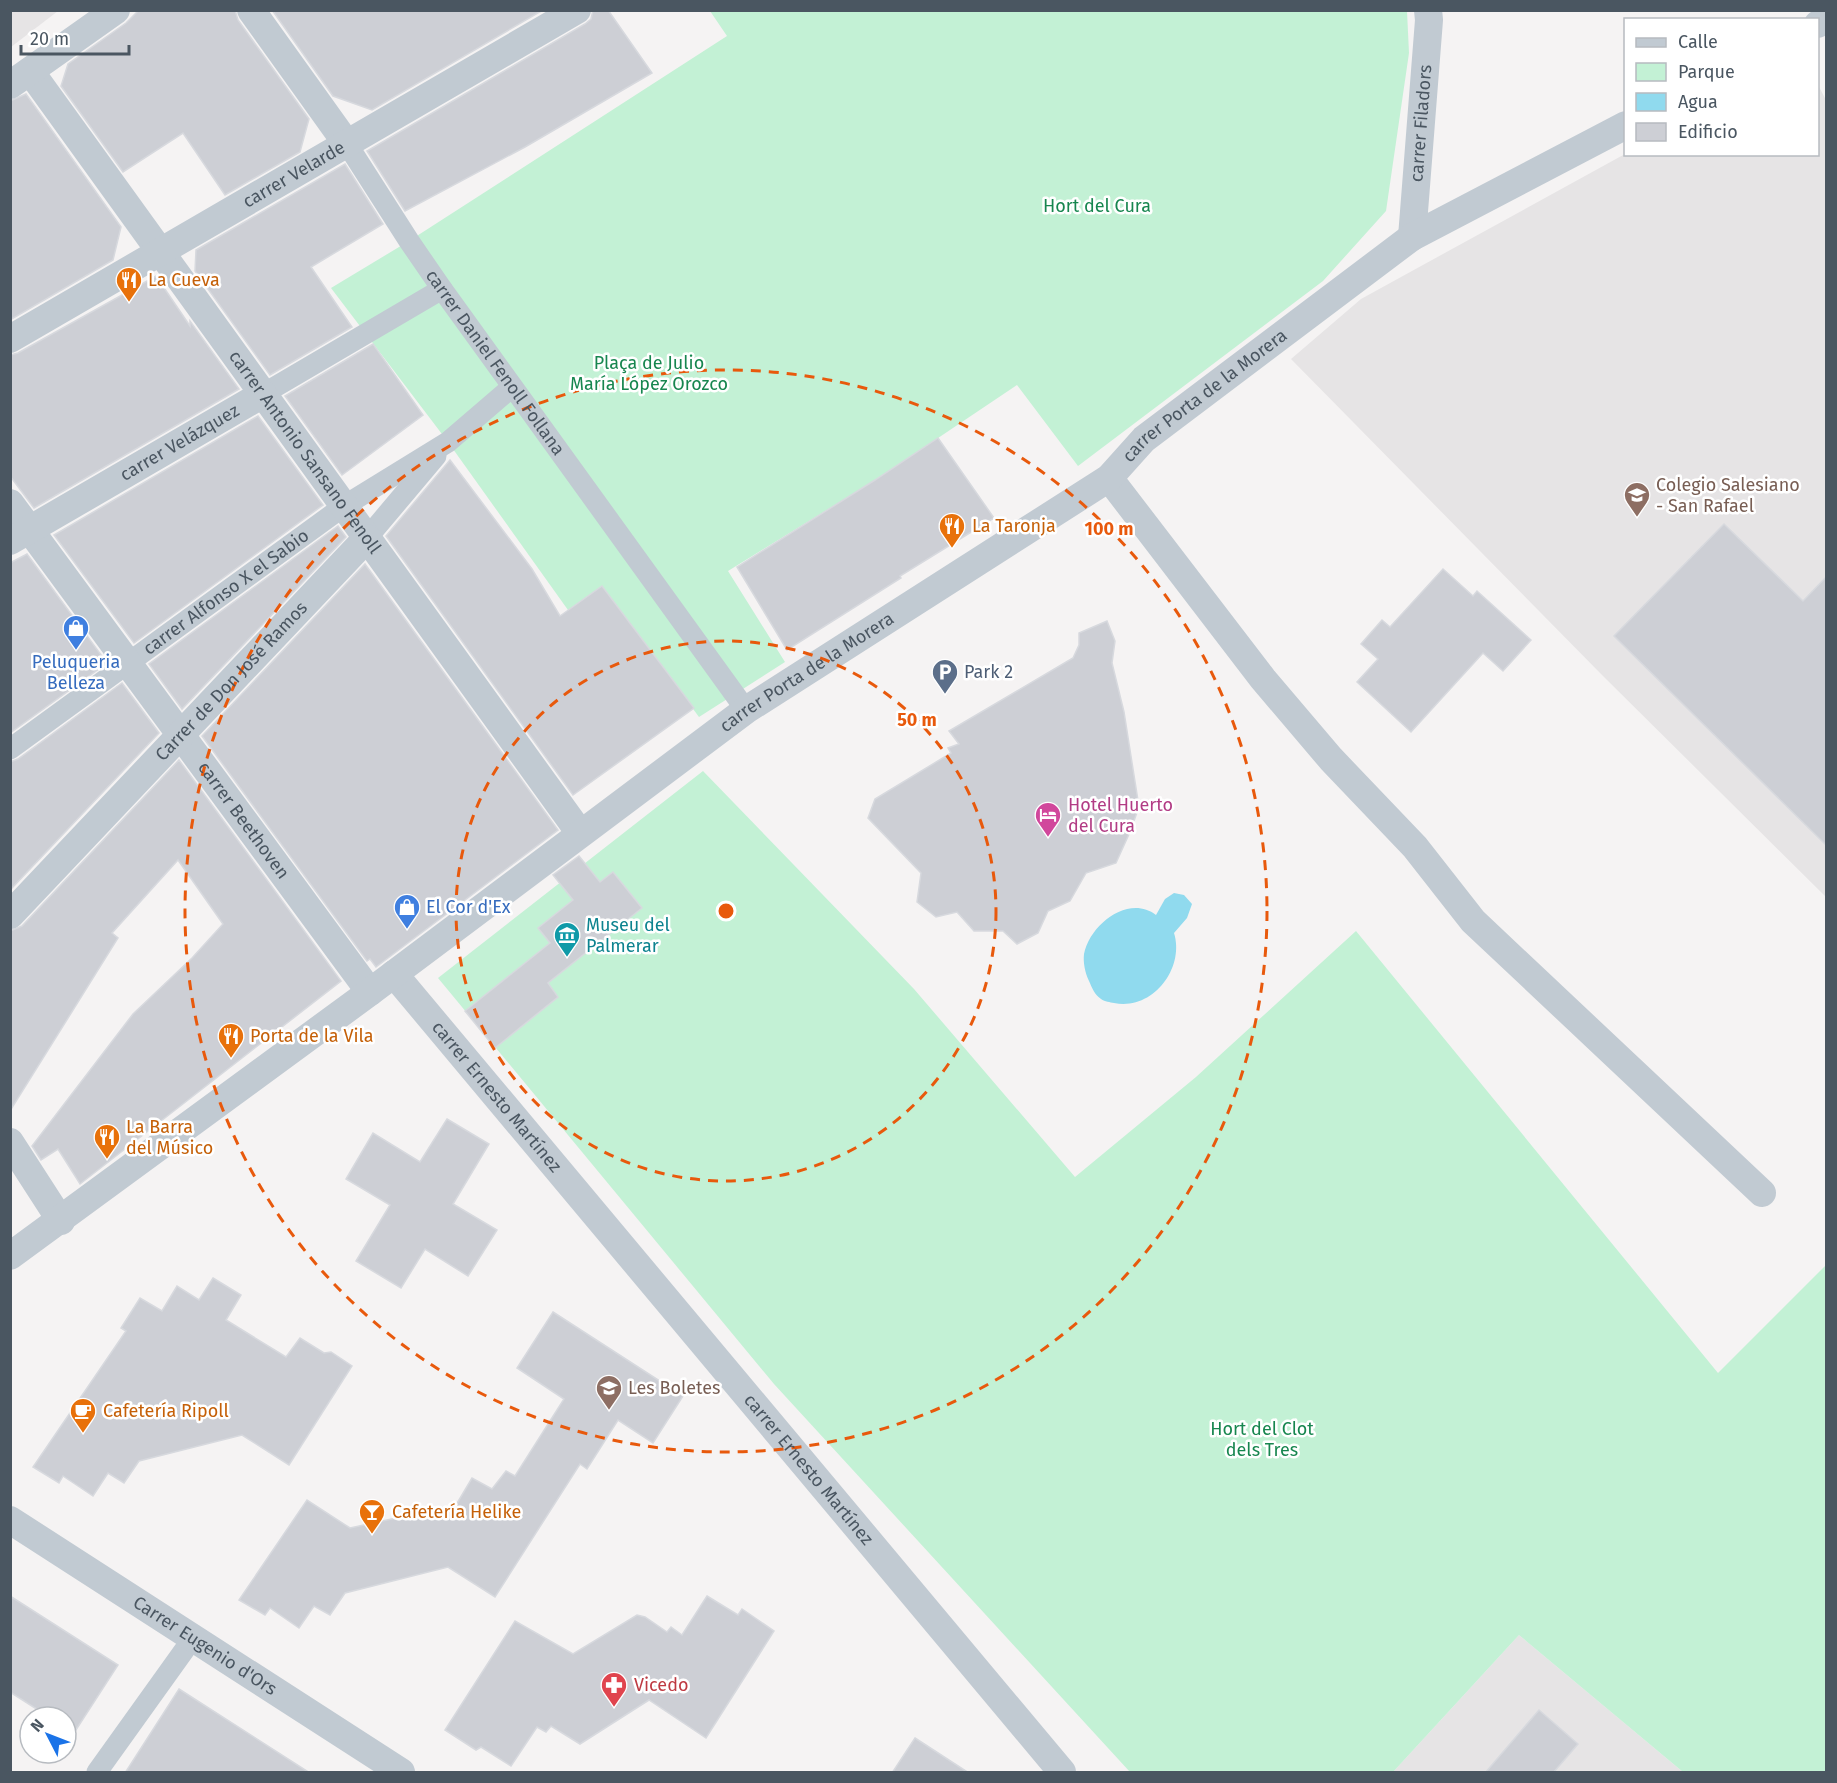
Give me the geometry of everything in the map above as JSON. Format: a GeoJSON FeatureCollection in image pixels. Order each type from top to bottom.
{"type":"FeatureCollection","features":[{"type":"Feature","properties":{"kind":"street"},"geometry":{"type":"LineString","coordinates":[[20,78],[116,10]]}},
{"type":"Feature","properties":{"kind":"street","name":"carrer Daniel Fenoll Follana"},"geometry":{"type":"LineString","coordinates":[[251,10],[346,144],[442,289],[746,710]]}},
{"type":"Feature","properties":{"kind":"street","name":"carrer Velarde"},"geometry":{"type":"LineString","coordinates":[[10,339],[577,10]]}},
{"type":"Feature","properties":{"kind":"street","name":"carrer Filadors"},"geometry":{"type":"LineString","coordinates":[[1412,237],[1428,10]]}},
{"type":"Feature","properties":{"kind":"street","name":"carrer Antonio Sansano Fenoll"},"geometry":{"type":"LineString","coordinates":[[20,78],[160,251],[580,833]]}},
{"type":"Feature","properties":{"kind":"street","name":"carrer Porta de la Morera"},"geometry":{"type":"LineString","coordinates":[[10,1256],[61,1221],[370,992],[746,710],[1109,478],[1144,440],[1412,237],[1624,126]]}},
{"type":"Feature","properties":{"kind":"street","name":"carrer Velázquez"},"geometry":{"type":"LineString","coordinates":[[20,535],[442,289]]}},
{"type":"Feature","properties":{"kind":"street"},"geometry":{"type":"LineString","coordinates":[[448,442],[512,387]]}},
{"type":"Feature","properties":{"kind":"street","name":"carrer Alfonso X el Sabio"},"geometry":{"type":"LineString","coordinates":[[10,749],[344,506],[448,442]]}},
{"type":"Feature","properties":{"kind":"street","name":"Carrer de Don José Ramos"},"geometry":{"type":"LineString","coordinates":[[10,915],[367,538],[448,442]]}},
{"type":"Feature","properties":{"kind":"street"},"geometry":{"type":"LineString","coordinates":[[1109,478],[1263,679],[1331,759],[1415,847],[1473,921],[1762,1194]]}},
{"type":"Feature","properties":{"kind":"street","name":"carrer Beethoven"},"geometry":{"type":"LineString","coordinates":[[10,503],[20,535],[128,664],[370,992]]}},
{"type":"Feature","properties":{"kind":"street","name":"carrer Ernesto Martínez"},"geometry":{"type":"LineString","coordinates":[[394,974],[1062,1773]]}},
{"type":"Feature","properties":{"kind":"street"},"geometry":{"type":"LineString","coordinates":[[10,1142],[61,1221]]}},
{"type":"Feature","properties":{"kind":"street","name":"Carrer Eugenio d'Ors"},"geometry":{"type":"LineString","coordinates":[[10,1520],[397,1772]]}},
{"type":"Feature","properties":{"kind":"street"},"geometry":{"type":"LineString","coordinates":[[97,1773],[193,1638]]}},
{"type":"Feature","properties":{"kind":"shaded area"},"geometry":{"type":"Polygon","coordinates":[[[11,10],[58,10],[58,11],[11,47],[11,10]]]}},
{"type":"Feature","properties":{"kind":"shaded area","name":"Colegio Salesiano - San Rafael"},"geometry":{"type":"Polygon","coordinates":[[[1819,87],[1826,100],[1826,897],[1603,676],[1291,359],[1361,299],[1624,155],[1819,156],[1819,87]]]}},
{"type":"Feature","properties":{"kind":"shaded area"},"geometry":{"type":"Polygon","coordinates":[[[1519,1635],[1683,1772],[1393,1772],[1519,1635]]]}},
{"type":"Feature","properties":{"kind":"green space"},"geometry":{"type":"Polygon","coordinates":[[[710,11],[1407,11],[1409,53],[1386,211],[1323,281],[1078,466],[1017,385],[877,479],[728,571],[785,662],[699,717],[602,586],[568,610],[448,442],[331,288],[409,241],[727,36],[710,11]]]}},
{"type":"Feature","properties":{"kind":"green space","name":"Hort del Clot dels Tres"},"geometry":{"type":"Polygon","coordinates":[[[703,771],[914,989],[1075,1177],[1196,1077],[1356,931],[1718,1373],[1826,1265],[1826,1772],[1683,1772],[1519,1635],[1393,1772],[1130,1772],[774,1384],[438,978],[703,771]]]}},
{"type":"Feature","properties":{"kind":"water"},"geometry":{"type":"Polygon","coordinates":[[[1174,893],[1184,895],[1192,904],[1187,918],[1174,933],[1175,960],[1163,984],[1153,994],[1128,1004],[1101,999],[1091,986],[1084,964],[1084,954],[1094,932],[1112,915],[1123,910],[1145,909],[1156,915],[1165,899],[1174,893]]]}},
{"type":"Feature","properties":{"kind":"building"},"geometry":{"type":"Polygon","coordinates":[[[139,10],[235,10],[238,20],[309,119],[300,152],[225,195],[183,133],[123,172],[61,86],[68,64],[126,23],[139,10]]]}},
{"type":"Feature","properties":{"kind":"building"},"geometry":{"type":"Polygon","coordinates":[[[272,10],[543,10],[372,110],[333,96],[272,10]]]}},
{"type":"Feature","properties":{"kind":"building"},"geometry":{"type":"Polygon","coordinates":[[[593,10],[608,10],[652,73],[525,147],[405,211],[367,151],[585,24],[591,19],[593,10]]]}},
{"type":"Feature","properties":{"kind":"building"},"geometry":{"type":"Polygon","coordinates":[[[26,94],[121,227],[113,260],[10,320],[10,101],[26,94]]]}},
{"type":"Feature","properties":{"kind":"building"},"geometry":{"type":"Polygon","coordinates":[[[345,164],[383,224],[311,267],[352,327],[270,375],[195,271],[196,250],[345,164]]]}},
{"type":"Feature","properties":{"kind":"building"},"geometry":{"type":"Polygon","coordinates":[[[156,276],[190,326],[190,321],[239,389],[34,508],[10,476],[10,355],[18,353],[156,276]]]}},
{"type":"Feature","properties":{"kind":"building"},"geometry":{"type":"Polygon","coordinates":[[[373,344],[423,415],[342,475],[285,396],[373,344]]]}},
{"type":"Feature","properties":{"kind":"building"},"geometry":{"type":"Polygon","coordinates":[[[258,416],[323,505],[134,643],[54,535],[258,416]]]}},
{"type":"Feature","properties":{"kind":"building"},"geometry":{"type":"Polygon","coordinates":[[[938,438],[994,518],[787,650],[737,567],[938,438]]]}},
{"type":"Feature","properties":{"kind":"building"},"geometry":{"type":"Polygon","coordinates":[[[450,460],[532,569],[560,616],[602,586],[694,708],[573,795],[386,536],[450,460]]]}},
{"type":"Feature","properties":{"kind":"building"},"geometry":{"type":"Polygon","coordinates":[[[1724,524],[1803,601],[1827,576],[1827,846],[1614,636],[1724,524]]]}},
{"type":"Feature","properties":{"kind":"building"},"geometry":{"type":"Polygon","coordinates":[[[338,526],[346,537],[182,709],[149,664],[338,526]]]}},
{"type":"Feature","properties":{"kind":"building"},"geometry":{"type":"Polygon","coordinates":[[[27,554],[107,663],[10,733],[10,563],[27,554]]]}},
{"type":"Feature","properties":{"kind":"building"},"geometry":{"type":"Polygon","coordinates":[[[365,564],[558,830],[376,967],[370,959],[367,961],[202,736],[365,564]]]}},
{"type":"Feature","properties":{"kind":"building"},"geometry":{"type":"Polygon","coordinates":[[[1443,569],[1473,596],[1477,591],[1531,640],[1503,671],[1483,653],[1411,732],[1357,682],[1378,659],[1361,644],[1382,620],[1390,627],[1443,569]]]}},
{"type":"Feature","properties":{"kind":"building"},"geometry":{"type":"Polygon","coordinates":[[[1107,621],[1115,641],[1112,663],[1124,712],[1139,807],[1116,863],[1086,873],[1070,901],[1048,911],[1038,933],[1017,944],[1003,931],[974,931],[957,912],[936,917],[917,902],[921,873],[868,818],[875,799],[951,753],[948,748],[959,744],[949,731],[1073,658],[1079,645],[1079,633],[1107,621]]]}},
{"type":"Feature","properties":{"kind":"building"},"geometry":{"type":"Polygon","coordinates":[[[122,683],[159,733],[10,890],[10,762],[18,759],[122,683]]]}},
{"type":"Feature","properties":{"kind":"building"},"geometry":{"type":"Polygon","coordinates":[[[179,760],[341,981],[80,1184],[58,1149],[41,1160],[32,1146],[133,1014],[192,958],[223,924],[178,860],[112,933],[118,938],[10,1111],[10,931],[22,926],[179,760]]]}},
{"type":"Feature","properties":{"kind":"building","name":"Museu del Palmerar"},"geometry":{"type":"Polygon","coordinates":[[[579,856],[600,882],[613,872],[642,908],[548,983],[558,997],[495,1048],[465,1011],[550,943],[538,928],[573,900],[553,875],[579,856]]]}},
{"type":"Feature","properties":{"kind":"building"},"geometry":{"type":"Polygon","coordinates":[[[447,1119],[489,1144],[453,1204],[497,1230],[468,1276],[425,1249],[401,1288],[356,1261],[390,1205],[346,1179],[373,1133],[420,1162],[447,1119]]]}},
{"type":"Feature","properties":{"kind":"building"},"geometry":{"type":"Polygon","coordinates":[[[213,1278],[241,1295],[226,1320],[286,1357],[300,1338],[324,1353],[331,1352],[352,1366],[289,1465],[242,1435],[139,1461],[124,1483],[108,1473],[93,1496],[63,1476],[59,1483],[33,1467],[126,1331],[121,1328],[140,1298],[162,1311],[177,1286],[199,1300],[213,1278]]]}},
{"type":"Feature","properties":{"kind":"building"},"geometry":{"type":"Polygon","coordinates":[[[553,1312],[683,1396],[653,1443],[618,1420],[587,1469],[580,1464],[495,1597],[448,1567],[345,1593],[330,1615],[314,1606],[299,1628],[270,1608],[265,1615],[239,1600],[307,1500],[350,1528],[456,1505],[472,1478],[492,1489],[506,1471],[515,1476],[564,1399],[517,1368],[553,1312]]]}},
{"type":"Feature","properties":{"kind":"building"},"geometry":{"type":"Polygon","coordinates":[[[10,1596],[118,1665],[78,1727],[78,1705],[30,1705],[10,1692],[10,1596]]]}},
{"type":"Feature","properties":{"kind":"building"},"geometry":{"type":"Polygon","coordinates":[[[707,1596],[738,1615],[742,1609],[774,1631],[706,1738],[649,1700],[580,1744],[551,1726],[546,1732],[537,1727],[511,1766],[481,1747],[476,1750],[445,1730],[515,1621],[573,1654],[637,1615],[645,1617],[667,1632],[671,1627],[682,1635],[707,1596]]]}},
{"type":"Feature","properties":{"kind":"building"},"geometry":{"type":"Polygon","coordinates":[[[179,1689],[310,1773],[125,1773],[179,1689]]]}},
{"type":"Feature","properties":{"kind":"building"},"geometry":{"type":"Polygon","coordinates":[[[1539,1710],[1578,1744],[1553,1773],[1485,1773],[1539,1710]]]}},
{"type":"Feature","properties":{"kind":"building"},"geometry":{"type":"Polygon","coordinates":[[[915,1738],[969,1773],[892,1773],[915,1738]]]}},
{"type":"Feature","properties":{"kind":"place","name":"La Cueva"},"geometry":{"type":"Point","coordinates":[129,303]}},
{"type":"Feature","properties":{"kind":"place","name":"Colegio Salesiano - San Rafael"},"geometry":{"type":"Point","coordinates":[1637,518]}},
{"type":"Feature","properties":{"kind":"place","name":"La Taronja"},"geometry":{"type":"Point","coordinates":[952,549]}},
{"type":"Feature","properties":{"kind":"place","name":"Peluqueria Belleza"},"geometry":{"type":"Point","coordinates":[76,651]}},
{"type":"Feature","properties":{"kind":"place","name":"Park 2"},"geometry":{"type":"Point","coordinates":[945,695]}},
{"type":"Feature","properties":{"kind":"place","name":"Hotel Huerto del Cura"},"geometry":{"type":"Point","coordinates":[1048,838]}},
{"type":"Feature","properties":{"kind":"place","name":"El Cor d'Ex"},"geometry":{"type":"Point","coordinates":[407,930]}},
{"type":"Feature","properties":{"kind":"place","name":"Museu del Palmerar"},"geometry":{"type":"Point","coordinates":[567,958]}},
{"type":"Feature","properties":{"kind":"place","name":"Porta de la Vila"},"geometry":{"type":"Point","coordinates":[231,1059]}},
{"type":"Feature","properties":{"kind":"place","name":"La Barra del Músico"},"geometry":{"type":"Point","coordinates":[107,1160]}},
{"type":"Feature","properties":{"kind":"place","name":"Les Boletes"},"geometry":{"type":"Point","coordinates":[609,1411]}},
{"type":"Feature","properties":{"kind":"place","name":"Cafetería Ripoll"},"geometry":{"type":"Point","coordinates":[83,1434]}},
{"type":"Feature","properties":{"kind":"place","name":"Cafetería Helike"},"geometry":{"type":"Point","coordinates":[372,1535]}},
{"type":"Feature","properties":{"kind":"place","name":"Vicedo"},"geometry":{"type":"Point","coordinates":[614,1708]}},
{"type":"Feature","properties":{"kind":"park label","name":"Hort del Cura"},"geometry":{"type":"Point","coordinates":[1097,206]}},
{"type":"Feature","properties":{"kind":"park label","name":"Plaça de Julio María López Orozco"},"geometry":{"type":"Point","coordinates":[649,373]}}]}
